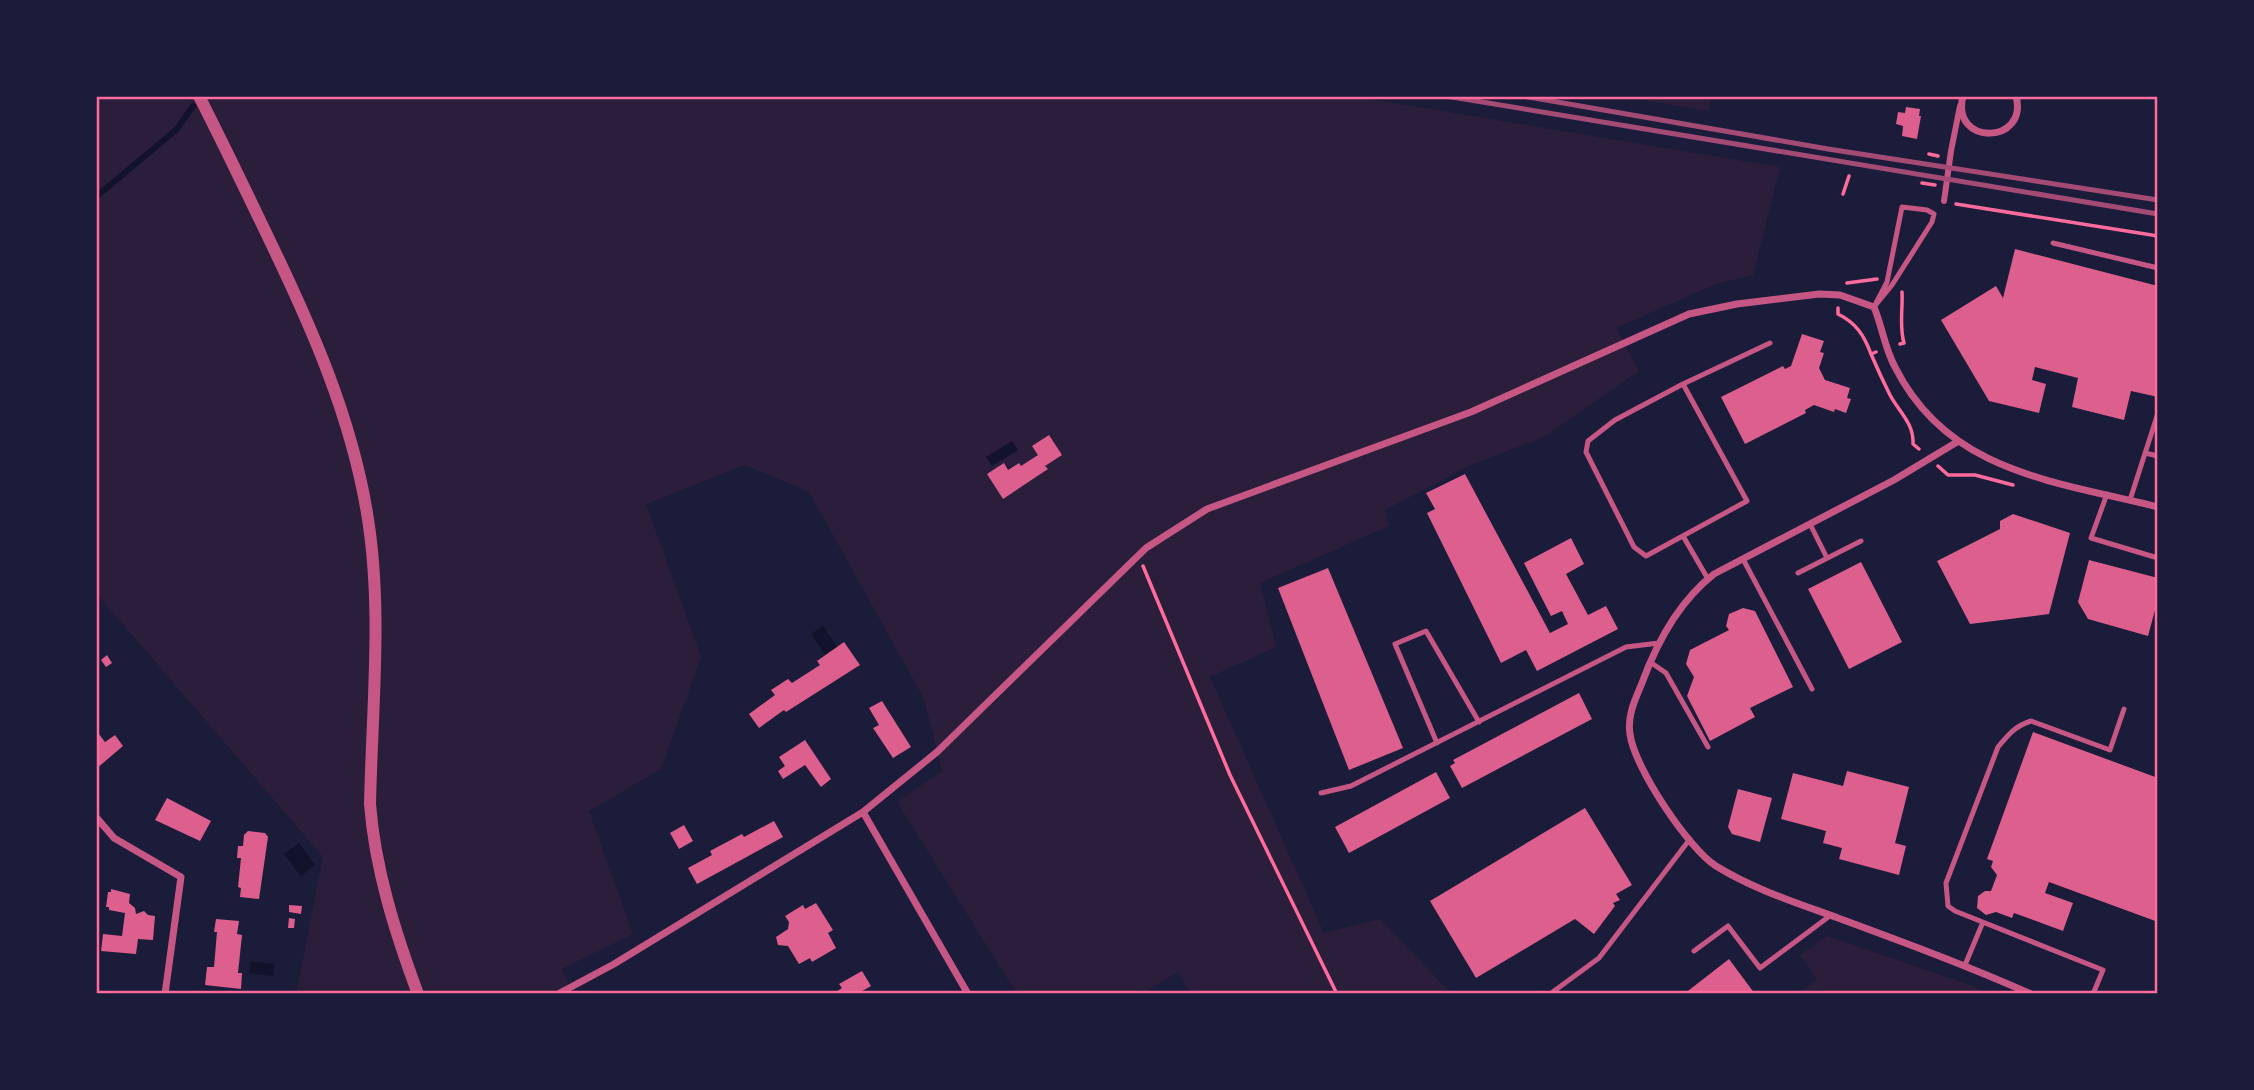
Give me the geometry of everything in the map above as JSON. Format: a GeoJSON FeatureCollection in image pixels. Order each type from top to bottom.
{"type":"FeatureCollection","features":[{"type":"Feature","properties":{"kind":"street"},"geometry":{"type":"LineString","coordinates":[[198,96],[298,302],[336,393],[351,442],[367,513],[376,613],[371,825],[379,872],[418,994]]}},
{"type":"Feature","properties":{"kind":"street"},"geometry":{"type":"LineString","coordinates":[[1962,100],[1963,115],[1968,124],[1976,131],[1986,134],[2006,129],[2014,121],[2017,111],[2016,96]]}},
{"type":"Feature","properties":{"kind":"street"},"geometry":{"type":"LineString","coordinates":[[1944,201],[1962,100]]}},
{"type":"Feature","properties":{"kind":"street"},"geometry":{"type":"LineString","coordinates":[[558,994],[626,957],[863,812],[937,752],[1146,548],[1207,509],[1471,412],[1689,314],[1737,304],[1819,294],[1840,295],[1874,307],[1894,366],[1919,405],[1957,442],[1994,463],[2158,507]]}},
{"type":"Feature","properties":{"kind":"street"},"geometry":{"type":"LineString","coordinates":[[1957,442],[1894,480],[1708,579],[1682,605],[1659,643],[1629,716],[1630,737],[1637,758],[1669,813],[1714,865],[1770,893],[1965,965],[2031,994]]}},
{"type":"Feature","properties":{"kind":"street"},"geometry":{"type":"LineString","coordinates":[[863,812],[968,994]]}},
{"type":"Feature","properties":{"kind":"street"},"geometry":{"type":"LineString","coordinates":[[96,817],[114,838],[181,877],[164,994]]}},
{"type":"Feature","properties":{"kind":"lane"},"geometry":{"type":"LineString","coordinates":[[1874,307],[1892,285],[1944,201]]}},
{"type":"Feature","properties":{"kind":"lane"},"geometry":{"type":"LineString","coordinates":[[1874,307],[1887,282],[1902,207],[1927,210],[1934,214]]}},
{"type":"Feature","properties":{"kind":"lane"},"geometry":{"type":"LineString","coordinates":[[2053,243],[2158,268]]}},
{"type":"Feature","properties":{"kind":"lane"},"geometry":{"type":"LineString","coordinates":[[1683,384],[1747,501],[1646,556],[1634,547],[1586,452],[1588,441],[1615,420],[1683,384],[1770,343]]}},
{"type":"Feature","properties":{"kind":"lane"},"geometry":{"type":"LineString","coordinates":[[2130,500],[2158,413]]}},
{"type":"Feature","properties":{"kind":"lane"},"geometry":{"type":"LineString","coordinates":[[2145,453],[2158,456]]}},
{"type":"Feature","properties":{"kind":"lane"},"geometry":{"type":"LineString","coordinates":[[2106,494],[2091,538],[2158,558]]}},
{"type":"Feature","properties":{"kind":"lane"},"geometry":{"type":"LineString","coordinates":[[1810,524],[1827,558]]}},
{"type":"Feature","properties":{"kind":"lane"},"geometry":{"type":"LineString","coordinates":[[1683,536],[1708,579]]}},
{"type":"Feature","properties":{"kind":"lane"},"geometry":{"type":"LineString","coordinates":[[1798,573],[1861,541]]}},
{"type":"Feature","properties":{"kind":"lane"},"geometry":{"type":"LineString","coordinates":[[1743,559],[1812,689]]}},
{"type":"Feature","properties":{"kind":"lane"},"geometry":{"type":"LineString","coordinates":[[1437,743],[1395,644],[1426,631],[1479,722]]}},
{"type":"Feature","properties":{"kind":"lane"},"geometry":{"type":"LineString","coordinates":[[1321,793],[1351,786],[1626,647],[1659,643]]}},
{"type":"Feature","properties":{"kind":"lane"},"geometry":{"type":"LineString","coordinates":[[1650,662],[1666,673],[1707,747]]}},
{"type":"Feature","properties":{"kind":"lane"},"geometry":{"type":"LineString","coordinates":[[2093,994],[2103,970],[1955,911],[1948,906],[1945,883],[1998,747],[2018,726],[2031,722],[2110,750],[2124,709]]}},
{"type":"Feature","properties":{"kind":"lane"},"geometry":{"type":"LineString","coordinates":[[1550,994],[1599,958],[1690,839]]}},
{"type":"Feature","properties":{"kind":"lane"},"geometry":{"type":"LineString","coordinates":[[1695,951],[1728,926],[1760,968],[1830,915]]}},
{"type":"Feature","properties":{"kind":"lane"},"geometry":{"type":"LineString","coordinates":[[1965,965],[1983,922]]}},
{"type":"Feature","properties":{"kind":"lane"},"geometry":{"type":"LineString","coordinates":[[2010,994],[2012,985]]}},
{"type":"Feature","properties":{"kind":"path"},"geometry":{"type":"LineString","coordinates":[[1843,194],[1849,176]]}},
{"type":"Feature","properties":{"kind":"path"},"geometry":{"type":"LineString","coordinates":[[1944,201],[2158,236]]}},
{"type":"Feature","properties":{"kind":"path"},"geometry":{"type":"LineString","coordinates":[[1137,557],[1146,569],[1230,775],[1337,994]]}},
{"type":"Feature","properties":{"kind":"shaded area"},"geometry":{"type":"Polygon","coordinates":[[[96,96],[1353,96],[1780,167],[1753,275],[1716,284],[1616,328],[1639,371],[1544,437],[1471,465],[1385,510],[1389,526],[1260,583],[1276,647],[1210,677],[1324,933],[1380,919],[1452,994],[1191,994],[1178,972],[1142,994],[1017,994],[897,802],[942,771],[924,699],[809,492],[745,465],[646,504],[701,657],[661,769],[589,811],[633,934],[562,969],[573,994],[296,994],[323,857],[96,593],[96,96]]]}},
{"type":"Feature","properties":{"kind":"shaded area"},"geometry":{"type":"Polygon","coordinates":[[[1618,96],[1711,96],[1709,111],[1618,96]]]}},
{"type":"Feature","properties":{"kind":"shaded area"},"geometry":{"type":"Polygon","coordinates":[[[1012,441],[1018,450],[992,466],[986,457],[1012,441]]]}},
{"type":"Feature","properties":{"kind":"shaded area"},"geometry":{"type":"Polygon","coordinates":[[[823,626],[837,647],[825,655],[811,634],[823,626]]]}},
{"type":"Feature","properties":{"kind":"shaded area"},"geometry":{"type":"Polygon","coordinates":[[[299,843],[315,865],[301,876],[284,854],[299,843]]]}},
{"type":"Feature","properties":{"kind":"shaded area"},"geometry":{"type":"Polygon","coordinates":[[[1827,936],[1970,985],[1986,994],[1798,994],[1817,979],[1800,955],[1827,936]]]}},
{"type":"Feature","properties":{"kind":"shaded area"},"geometry":{"type":"Polygon","coordinates":[[[251,961],[274,964],[273,976],[249,973],[251,961]]]}},
{"type":"Feature","properties":{"kind":"building"},"geometry":{"type":"Polygon","coordinates":[[[1906,107],[1920,109],[1917,139],[1902,136],[1903,126],[1896,124],[1898,112],[1905,113],[1906,107]]]}},
{"type":"Feature","properties":{"kind":"building"},"geometry":{"type":"Polygon","coordinates":[[[2015,249],[2158,286],[2158,397],[2131,391],[2124,420],[2072,407],[2078,378],[2035,367],[2032,380],[2046,384],[2039,413],[1989,401],[1941,320],[1996,286],[2003,298],[2015,249]]]}},
{"type":"Feature","properties":{"kind":"building"},"geometry":{"type":"Polygon","coordinates":[[[1802,334],[1824,341],[1820,352],[1824,353],[1819,368],[1825,380],[1850,388],[1847,398],[1851,399],[1846,413],[1814,405],[1805,410],[1806,413],[1745,444],[1721,397],[1783,366],[1785,369],[1791,366],[1802,334]]]}},
{"type":"Feature","properties":{"kind":"building"},"geometry":{"type":"Polygon","coordinates":[[[1049,435],[1062,455],[1045,466],[1048,469],[1003,499],[987,474],[1004,463],[1008,470],[1019,463],[1021,466],[1038,455],[1032,446],[1049,435]]]}},
{"type":"Feature","properties":{"kind":"building"},"geometry":{"type":"Polygon","coordinates":[[[1465,474],[1550,633],[1568,624],[1562,611],[1551,616],[1524,563],[1571,538],[1584,564],[1566,574],[1588,615],[1606,606],[1618,629],[1537,671],[1526,650],[1501,663],[1427,513],[1435,509],[1426,493],[1465,474]]]}},
{"type":"Feature","properties":{"kind":"building"},"geometry":{"type":"Polygon","coordinates":[[[2013,514],[2070,533],[2049,614],[1970,624],[1937,561],[2000,529],[2000,521],[2013,514]]]}},
{"type":"Feature","properties":{"kind":"building"},"geometry":{"type":"Polygon","coordinates":[[[2089,560],[2158,578],[2158,599],[2148,636],[2088,619],[2078,602],[2089,560]]]}},
{"type":"Feature","properties":{"kind":"building"},"geometry":{"type":"Polygon","coordinates":[[[1861,562],[1902,642],[1849,669],[1808,589],[1861,562]]]}},
{"type":"Feature","properties":{"kind":"building"},"geometry":{"type":"Polygon","coordinates":[[[1328,568],[1403,748],[1349,770],[1278,588],[1328,568]]]}},
{"type":"Feature","properties":{"kind":"building"},"geometry":{"type":"Polygon","coordinates":[[[1743,608],[1755,611],[1793,687],[1750,708],[1755,717],[1710,741],[1687,696],[1694,677],[1686,664],[1690,650],[1729,630],[1726,626],[1729,614],[1743,608]]]}},
{"type":"Feature","properties":{"kind":"building"},"geometry":{"type":"Polygon","coordinates":[[[844,642],[860,665],[759,728],[749,714],[775,695],[771,690],[788,679],[792,683],[820,665],[817,661],[844,642]]]}},
{"type":"Feature","properties":{"kind":"building"},"geometry":{"type":"Polygon","coordinates":[[[107,655],[112,663],[106,667],[101,660],[107,655]]]}},
{"type":"Feature","properties":{"kind":"building"},"geometry":{"type":"Polygon","coordinates":[[[1579,693],[1592,719],[1462,788],[1450,766],[1455,763],[1453,760],[1579,693]]]}},
{"type":"Feature","properties":{"kind":"building"},"geometry":{"type":"Polygon","coordinates":[[[882,701],[911,747],[893,758],[873,728],[879,725],[869,708],[882,701]]]}},
{"type":"Feature","properties":{"kind":"building"},"geometry":{"type":"Polygon","coordinates":[[[96,730],[105,742],[115,735],[123,746],[96,769],[96,730]]]}},
{"type":"Feature","properties":{"kind":"building"},"geometry":{"type":"Polygon","coordinates":[[[2033,732],[2158,778],[2158,922],[2049,882],[2045,893],[2073,903],[2063,931],[2014,913],[2012,918],[1996,912],[1986,915],[1977,908],[1978,896],[1985,891],[1991,891],[1997,875],[1991,867],[1993,861],[1987,859],[2033,732]]]}},
{"type":"Feature","properties":{"kind":"building"},"geometry":{"type":"Polygon","coordinates":[[[805,740],[831,779],[821,787],[805,765],[783,779],[778,771],[785,766],[779,757],[805,740]]]}},
{"type":"Feature","properties":{"kind":"building"},"geometry":{"type":"Polygon","coordinates":[[[1847,771],[1909,787],[1895,843],[1906,846],[1899,875],[1839,859],[1842,848],[1823,843],[1826,831],[1781,819],[1793,773],[1843,786],[1847,771]]]}},
{"type":"Feature","properties":{"kind":"building"},"geometry":{"type":"Polygon","coordinates":[[[1436,772],[1450,798],[1349,853],[1335,827],[1436,772]]]}},
{"type":"Feature","properties":{"kind":"building"},"geometry":{"type":"Polygon","coordinates":[[[1738,789],[1772,798],[1760,842],[1732,834],[1728,827],[1738,789]]]}},
{"type":"Feature","properties":{"kind":"building"},"geometry":{"type":"Polygon","coordinates":[[[167,798],[211,821],[200,841],[155,820],[167,798]]]}},
{"type":"Feature","properties":{"kind":"building"},"geometry":{"type":"Polygon","coordinates":[[[1585,808],[1632,885],[1616,894],[1620,900],[1613,903],[1615,906],[1594,934],[1575,919],[1476,978],[1430,901],[1585,808]]]}},
{"type":"Feature","properties":{"kind":"building"},"geometry":{"type":"Polygon","coordinates":[[[774,821],[783,837],[697,884],[688,868],[712,855],[710,851],[774,821]]]}},
{"type":"Feature","properties":{"kind":"building"},"geometry":{"type":"Polygon","coordinates":[[[684,825],[693,841],[679,849],[670,833],[684,825]]]}},
{"type":"Feature","properties":{"kind":"building"},"geometry":{"type":"Polygon","coordinates":[[[248,831],[265,833],[268,837],[259,899],[240,897],[241,888],[238,887],[241,858],[237,858],[238,846],[243,846],[244,835],[248,831]]]}},
{"type":"Feature","properties":{"kind":"building"},"geometry":{"type":"Polygon","coordinates":[[[111,889],[130,894],[129,903],[135,908],[136,914],[144,911],[155,916],[153,940],[138,939],[136,954],[101,951],[103,934],[122,936],[125,913],[106,907],[111,889]]]}},
{"type":"Feature","properties":{"kind":"building"},"geometry":{"type":"Polygon","coordinates":[[[816,903],[833,930],[828,933],[836,948],[812,962],[810,958],[799,964],[788,946],[778,945],[776,937],[788,929],[789,922],[785,916],[803,905],[805,909],[816,903]]]}},
{"type":"Feature","properties":{"kind":"building"},"geometry":{"type":"Polygon","coordinates":[[[289,905],[302,906],[301,914],[289,912],[289,905]]]}},
{"type":"Feature","properties":{"kind":"building"},"geometry":{"type":"Polygon","coordinates":[[[289,918],[295,919],[294,928],[288,928],[289,918]]]}},
{"type":"Feature","properties":{"kind":"building"},"geometry":{"type":"Polygon","coordinates":[[[216,919],[239,921],[237,934],[242,935],[238,973],[242,973],[241,989],[205,985],[207,967],[214,967],[216,919]]]}},
{"type":"Feature","properties":{"kind":"building"},"geometry":{"type":"Polygon","coordinates":[[[1729,959],[1755,994],[1684,994],[1729,959]]]}},
{"type":"Feature","properties":{"kind":"building"},"geometry":{"type":"Polygon","coordinates":[[[862,971],[871,986],[857,994],[833,994],[842,988],[839,984],[862,971]]]}},
{"type":"Feature","properties":{"kind":"waterway"},"geometry":{"type":"LineString","coordinates":[[96,197],[177,129],[193,106]]}},
{"type":"Feature","properties":{"kind":"railway"},"geometry":{"type":"LineString","coordinates":[[1446,96],[2158,214]]}},
{"type":"Feature","properties":{"kind":"railway"},"geometry":{"type":"LineString","coordinates":[[1523,96],[1828,149],[2158,200]]}}]}
